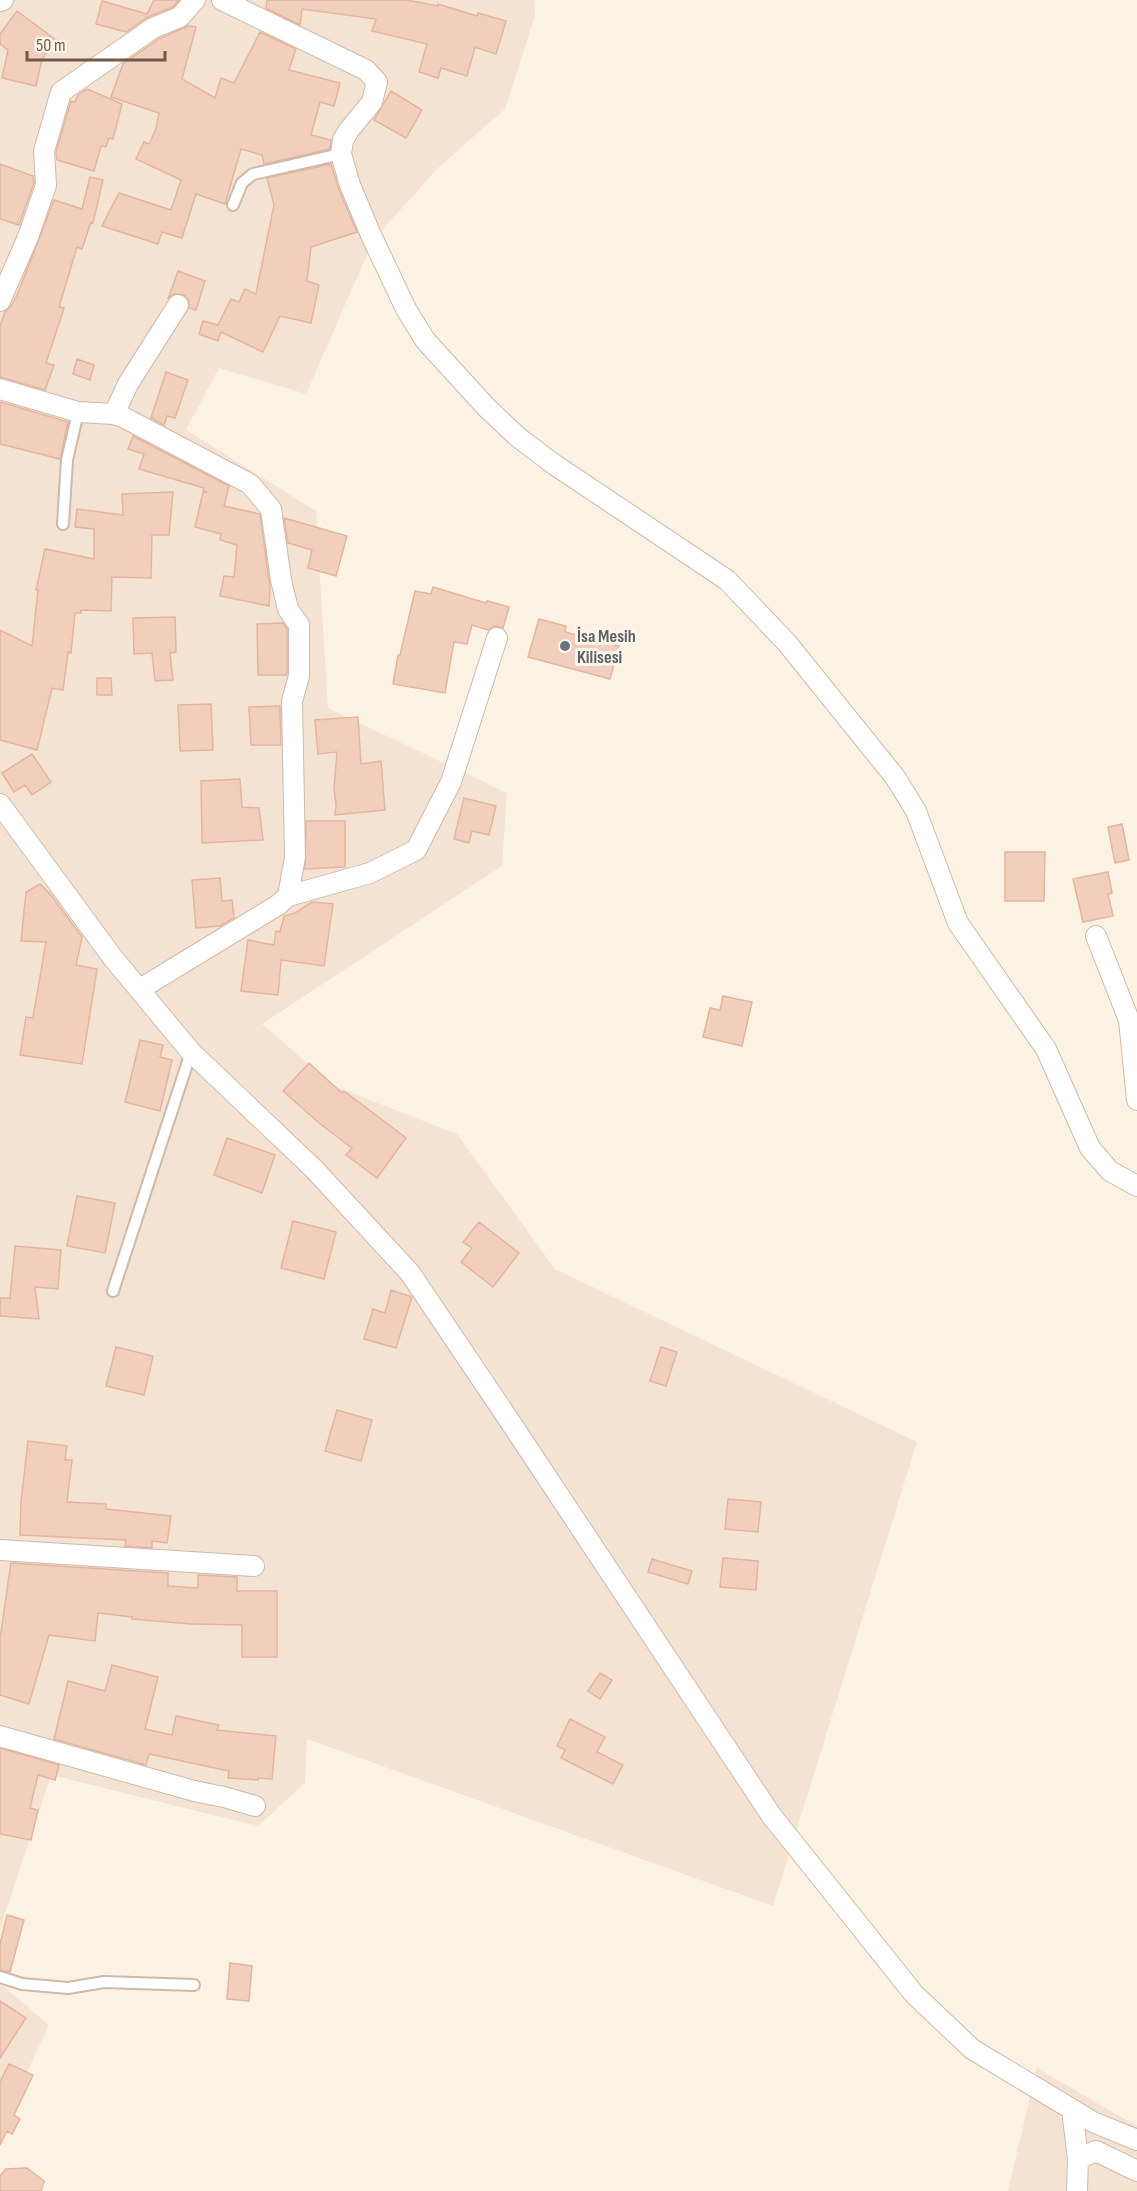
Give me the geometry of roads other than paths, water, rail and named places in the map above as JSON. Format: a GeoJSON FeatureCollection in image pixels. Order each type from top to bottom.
{"type":"FeatureCollection","features":[{"type":"Feature","properties":{"kind":"street"},"geometry":{"type":"LineString","coordinates":[[0,301],[28,237],[46,185],[44,151],[62,92],[153,28],[180,17],[195,0]]}},
{"type":"Feature","properties":{"kind":"street"},"geometry":{"type":"LineString","coordinates":[[222,0],[366,70],[377,82],[372,102],[343,140],[341,154],[350,184],[371,235],[406,309],[425,339],[487,408],[519,438],[555,465],[727,580],[788,643],[895,777],[916,811],[958,923],[1046,1049],[1090,1148],[1110,1171],[1137,1186]]}},
{"type":"Feature","properties":{"kind":"street"},"geometry":{"type":"LineString","coordinates":[[114,414],[128,384],[178,305]]}},
{"type":"Feature","properties":{"kind":"street"},"geometry":{"type":"LineString","coordinates":[[0,389],[78,412],[114,414],[250,484],[271,509],[281,580],[288,609],[299,625],[299,676],[292,701],[295,856],[288,896]]}},
{"type":"Feature","properties":{"kind":"street"},"geometry":{"type":"LineString","coordinates":[[140,989],[278,905],[288,896],[370,873],[416,850],[451,782],[497,638]]}},
{"type":"Feature","properties":{"kind":"street"},"geometry":{"type":"LineString","coordinates":[[0,804],[113,958],[192,1052],[314,1169],[410,1273],[771,1815],[914,1994],[972,2049],[1093,2122],[1137,2140]]}},
{"type":"Feature","properties":{"kind":"street"},"geometry":{"type":"LineString","coordinates":[[1096,936],[1128,1020],[1137,1100]]}},
{"type":"Feature","properties":{"kind":"street"},"geometry":{"type":"LineString","coordinates":[[0,1550],[254,1566]]}},
{"type":"Feature","properties":{"kind":"street"},"geometry":{"type":"LineString","coordinates":[[0,1736],[255,1806]]}},
{"type":"Feature","properties":{"kind":"street"},"geometry":{"type":"LineString","coordinates":[[1072,2110],[1078,2159],[1077,2191]]}},
{"type":"Feature","properties":{"kind":"street"},"geometry":{"type":"LineString","coordinates":[[1078,2159],[1096,2151],[1137,2171]]}},
{"type":"Feature","properties":{"kind":"lane"},"geometry":{"type":"LineString","coordinates":[[233,204],[242,183],[253,174],[341,154]]}},
{"type":"Feature","properties":{"kind":"lane"},"geometry":{"type":"LineString","coordinates":[[63,524],[67,460],[78,412]]}},
{"type":"Feature","properties":{"kind":"lane"},"geometry":{"type":"LineString","coordinates":[[113,1291],[192,1052]]}},
{"type":"Feature","properties":{"kind":"lane"},"geometry":{"type":"LineString","coordinates":[[0,1977],[22,1984],[68,1988],[104,1982],[194,1985]]}},
{"type":"Feature","properties":{"kind":"place","name":"İsa Mesih Kilisesi"},"geometry":{"type":"Point","coordinates":[565,646]}}]}
